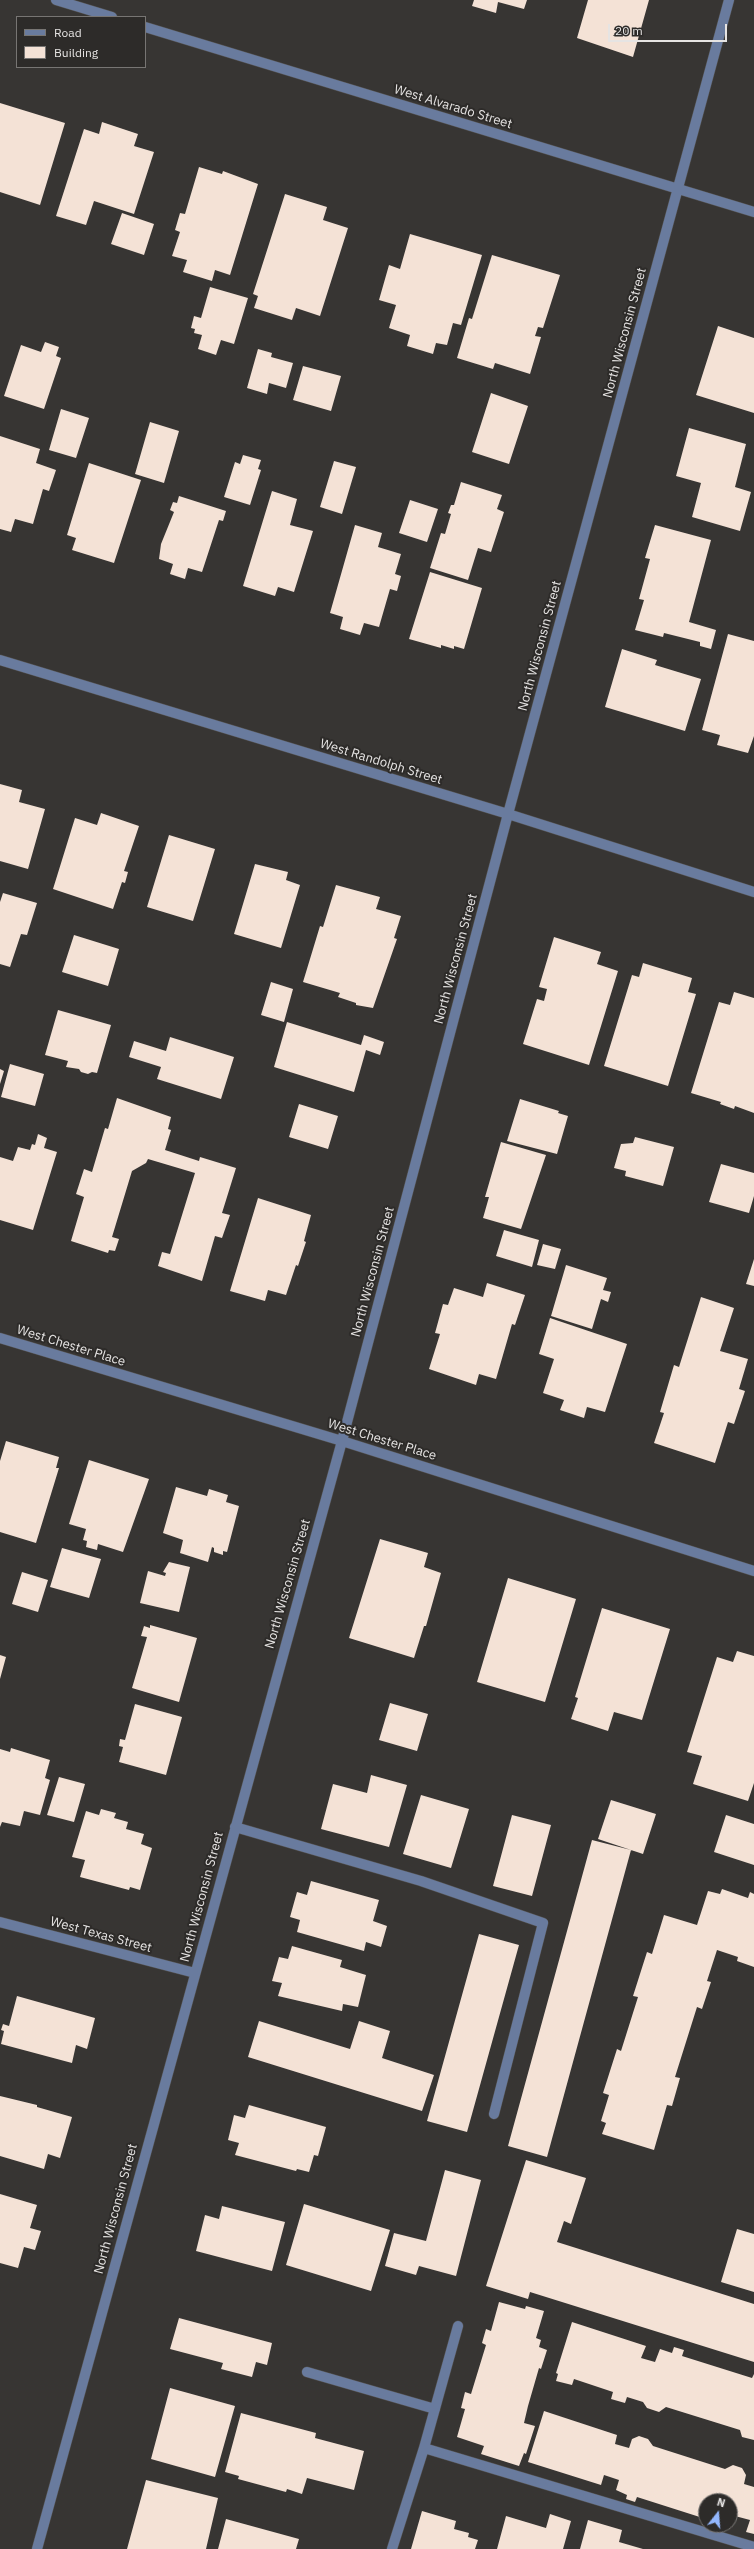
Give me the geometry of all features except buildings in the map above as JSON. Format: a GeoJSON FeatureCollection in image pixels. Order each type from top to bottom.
{"type":"FeatureCollection","features":[{"type":"Feature","properties":{"kind":"street"},"geometry":{"type":"LineString","coordinates":[[56,0],[109,16]]}},
{"type":"Feature","properties":{"kind":"street","name":"North Wisconsin Street"},"geometry":{"type":"LineString","coordinates":[[37,2549],[342,1441],[508,814],[729,0]]}},
{"type":"Feature","properties":{"kind":"street","name":"West Alvarado Street"},"geometry":{"type":"LineString","coordinates":[[146,27],[754,212]]}},
{"type":"Feature","properties":{"kind":"street","name":"West Randolph Street"},"geometry":{"type":"LineString","coordinates":[[0,660],[508,814],[754,892]]}},
{"type":"Feature","properties":{"kind":"street","name":"West Chester Place"},"geometry":{"type":"LineString","coordinates":[[0,1338],[342,1441],[754,1571]]}},
{"type":"Feature","properties":{"kind":"street"},"geometry":{"type":"LineString","coordinates":[[235,1827],[421,1881],[543,1923],[494,2114]]}},
{"type":"Feature","properties":{"kind":"street","name":"West Texas Street"},"geometry":{"type":"LineString","coordinates":[[0,1922],[195,1973]]}},
{"type":"Feature","properties":{"kind":"street"},"geometry":{"type":"LineString","coordinates":[[392,2549],[424,2448],[458,2326]]}},
{"type":"Feature","properties":{"kind":"street"},"geometry":{"type":"LineString","coordinates":[[307,2372],[435,2409]]}},
{"type":"Feature","properties":{"kind":"street"},"geometry":{"type":"LineString","coordinates":[[424,2448],[754,2547]]}}]}
